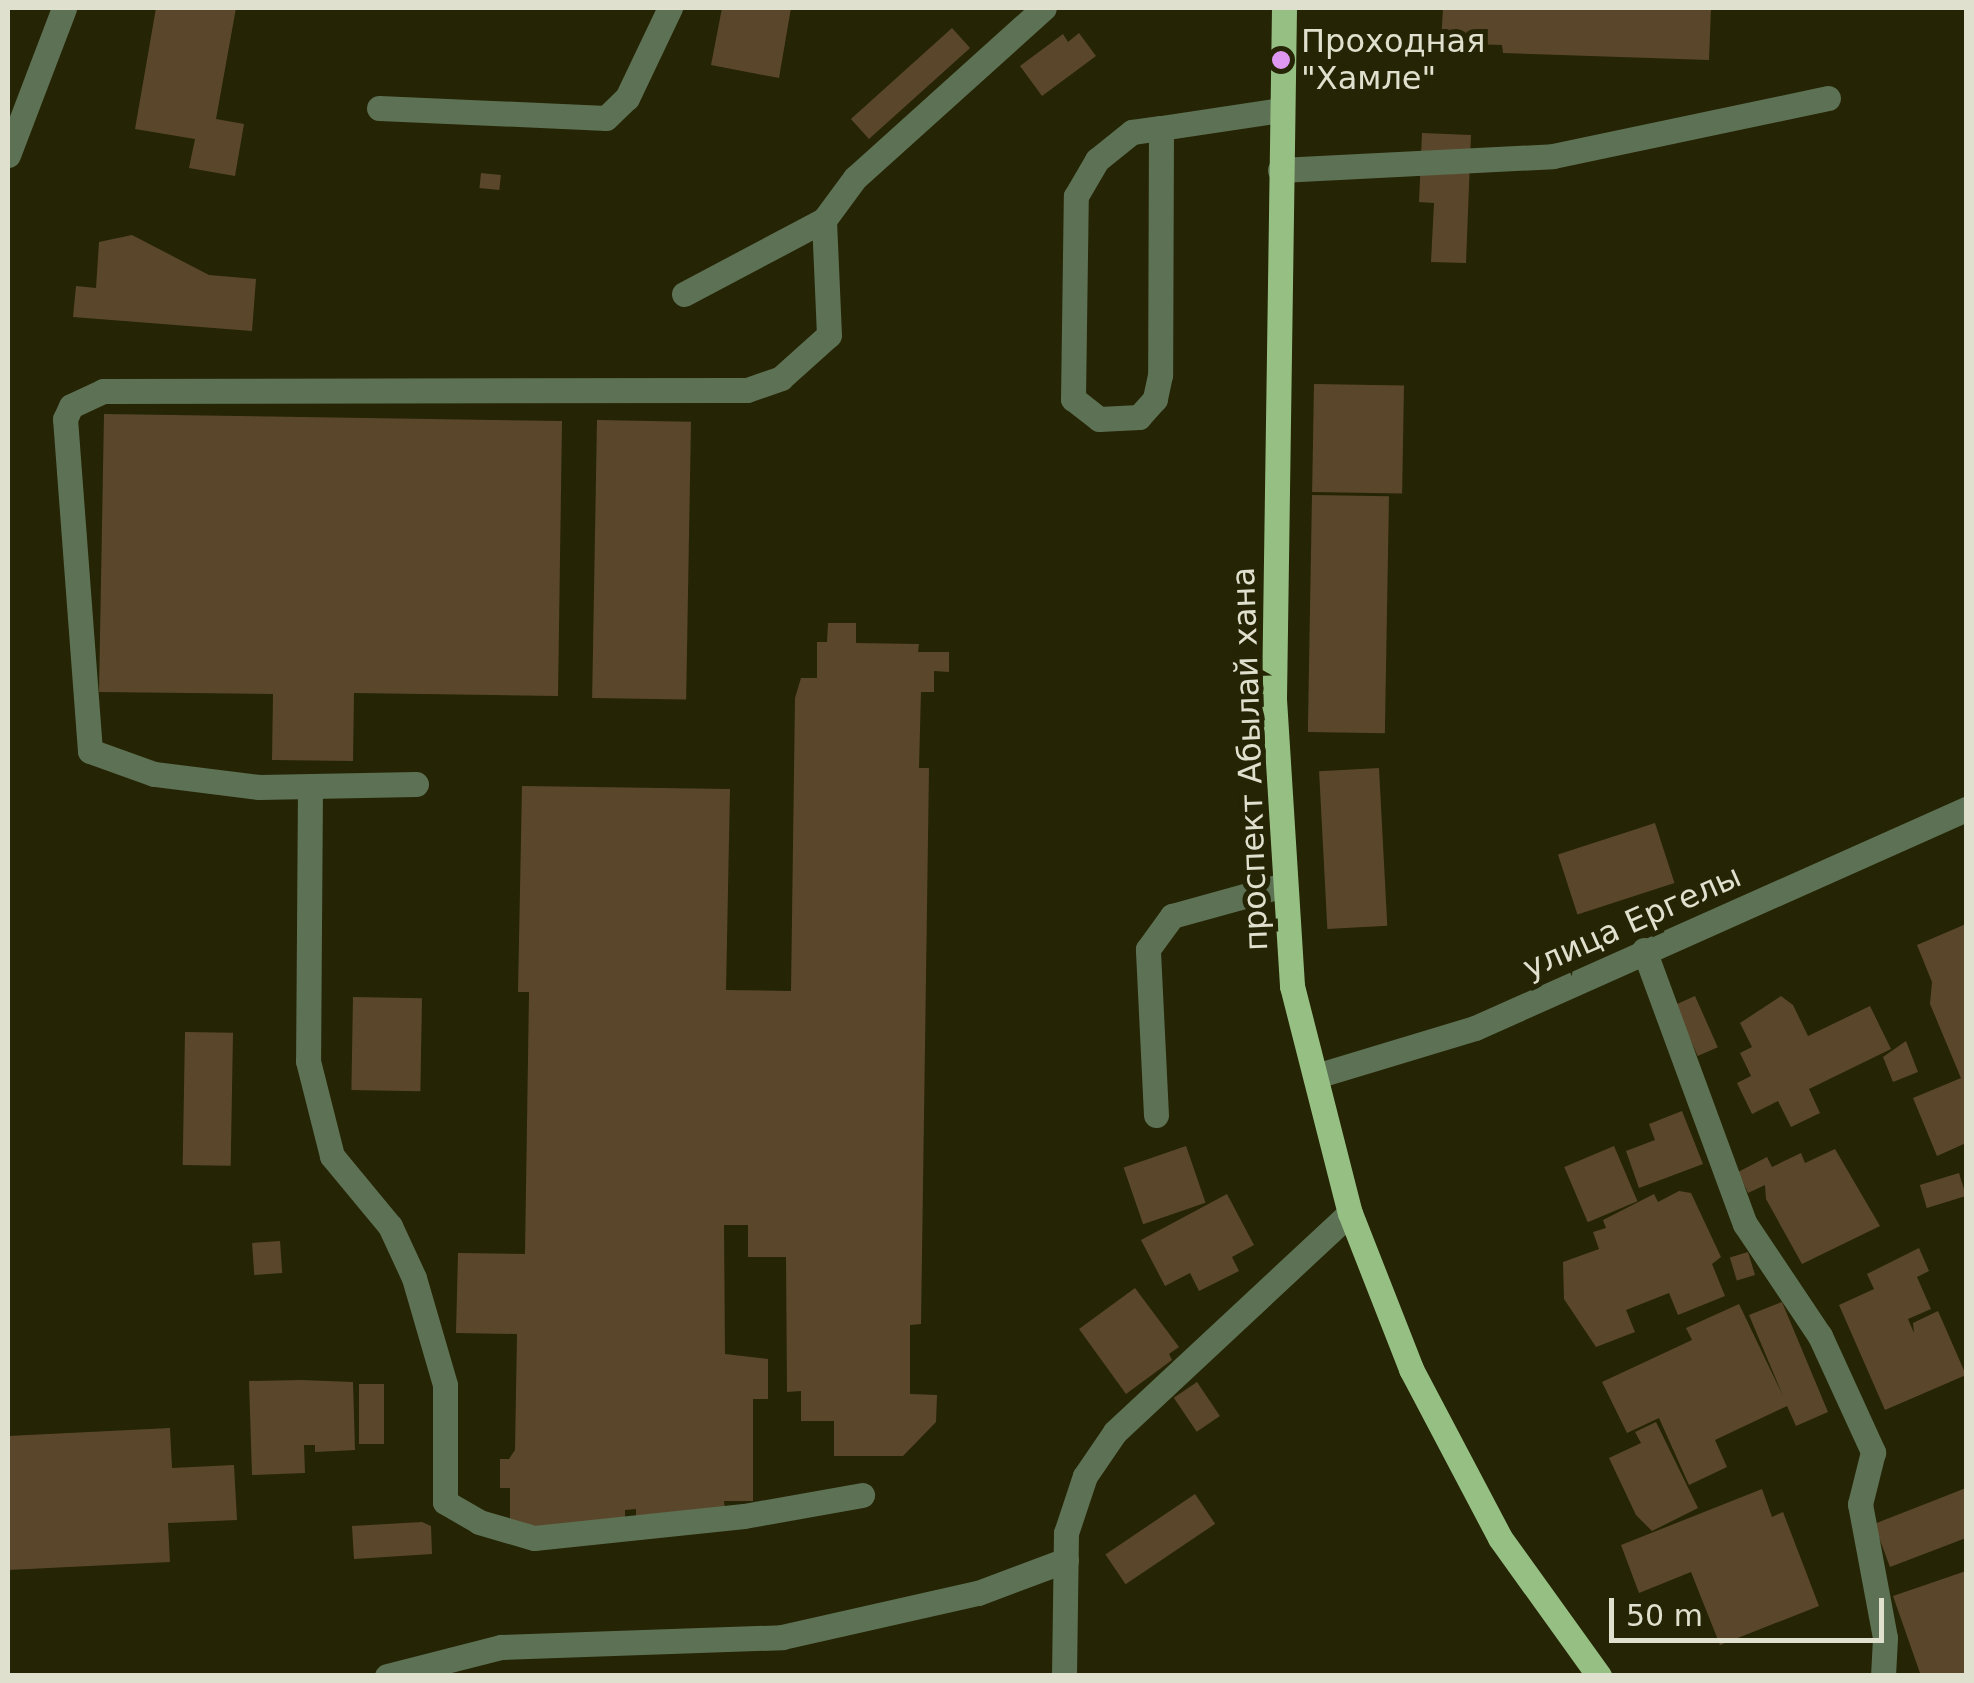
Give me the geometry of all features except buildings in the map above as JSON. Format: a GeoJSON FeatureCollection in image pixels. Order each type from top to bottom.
{"type":"FeatureCollection","features":[{"type":"Feature","properties":{"kind":"main road","name":"проспект Абылай хана"},"geometry":{"type":"LineString","coordinates":[[1279,8],[1274,698],[1292,986],[1350,1213],[1411,1369],[1500,1538],[1599,1676]]}},
{"type":"Feature","properties":{"kind":"street"},"geometry":{"type":"LineString","coordinates":[[8,155],[64,8]]}},
{"type":"Feature","properties":{"kind":"street"},"geometry":{"type":"LineString","coordinates":[[379,108],[606,118],[627,98],[670,8]]}},
{"type":"Feature","properties":{"kind":"street"},"geometry":{"type":"LineString","coordinates":[[684,294],[824,220],[856,178],[1044,8]]}},
{"type":"Feature","properties":{"kind":"street"},"geometry":{"type":"LineString","coordinates":[[1280,170],[1553,156],[1828,98]]}},
{"type":"Feature","properties":{"kind":"street"},"geometry":{"type":"LineString","coordinates":[[1161,128],[1158,387],[1139,417],[1099,419],[1073,399],[1076,196],[1097,160],[1132,132],[1280,110]]}},
{"type":"Feature","properties":{"kind":"street"},"geometry":{"type":"LineString","coordinates":[[416,784],[310,786],[154,774],[98,757],[84,744],[65,419],[70,406],[103,391],[747,390],[781,378],[829,335],[824,220]]}},
{"type":"Feature","properties":{"kind":"street"},"geometry":{"type":"LineString","coordinates":[[310,786],[308,1062],[332,1156],[390,1226],[414,1278],[444,1385],[445,1502],[480,1522],[534,1538],[744,1516],[862,1494]]}},
{"type":"Feature","properties":{"kind":"street","name":"улица Ергелы"},"geometry":{"type":"LineString","coordinates":[[1316,1076],[1475,1028],[1966,809]]}},
{"type":"Feature","properties":{"kind":"street"},"geometry":{"type":"LineString","coordinates":[[1156,1115],[1148,949],[1172,916],[1284,885]]}},
{"type":"Feature","properties":{"kind":"street"},"geometry":{"type":"LineString","coordinates":[[1644,950],[1745,1224],[1820,1336],[1873,1452],[1860,1504],[1884,1638],[1883,1676]]}},
{"type":"Feature","properties":{"kind":"street"},"geometry":{"type":"LineString","coordinates":[[1064,1676],[1066,1533],[1085,1476],[1115,1432],[1350,1213]]}},
{"type":"Feature","properties":{"kind":"street"},"geometry":{"type":"LineString","coordinates":[[387,1676],[501,1647],[782,1638],[978,1593],[1066,1560]]}},
{"type":"Feature","properties":{"kind":"place","name":"Проходная \"Хамле\""},"geometry":{"type":"Point","coordinates":[1281,60]}}]}
